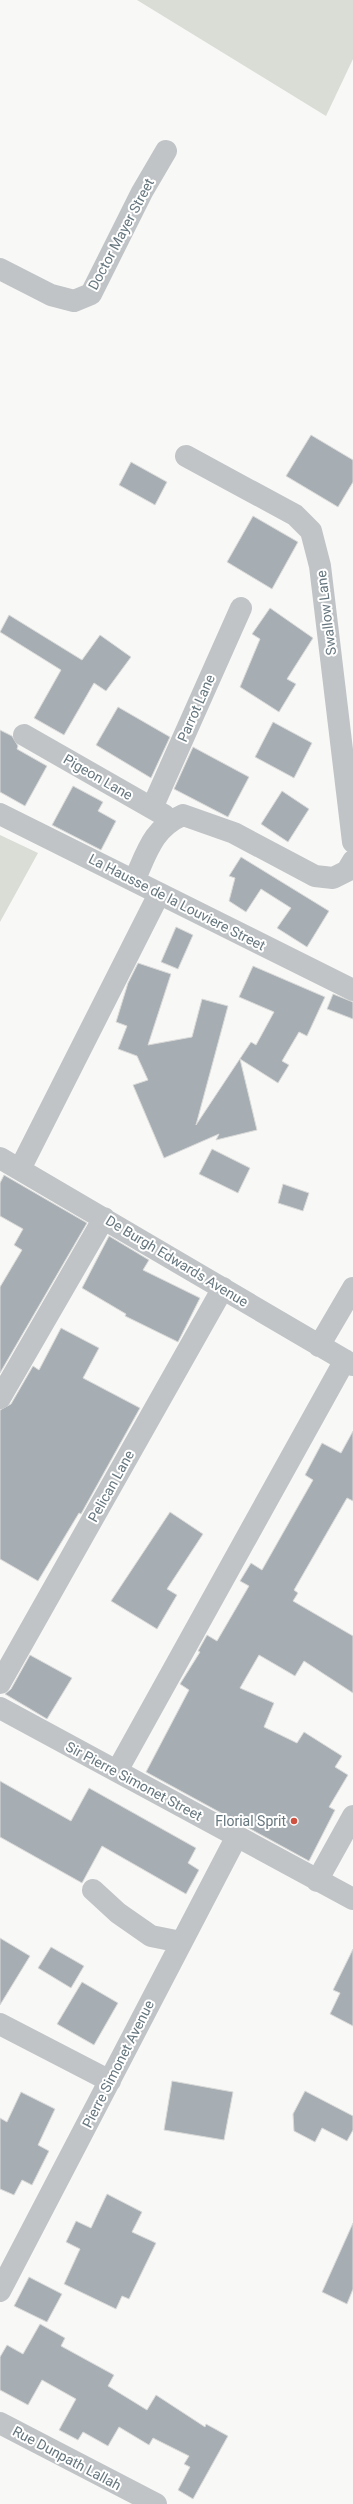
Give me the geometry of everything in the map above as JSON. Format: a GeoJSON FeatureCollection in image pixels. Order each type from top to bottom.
{"type":"FeatureCollection","features":[{"type":"Feature","properties":{"kind":"street","name":"Doctor Mayer Street"},"geometry":{"type":"LineString","coordinates":[[0,269],[51,295],[74,301],[91,294],[142,192],[166,151]]}},
{"type":"Feature","properties":{"kind":"street","name":"Swallow Lane"},"geometry":{"type":"LineString","coordinates":[[186,456],[294,515],[311,531],[320,566],[353,842]]}},
{"type":"Feature","properties":{"kind":"street","name":"Parrot Lane"},"geometry":{"type":"LineString","coordinates":[[152,808],[241,608]]}},
{"type":"Feature","properties":{"kind":"street","name":"Pigeon Lane"},"geometry":{"type":"LineString","coordinates":[[24,735],[152,808],[177,817],[234,833],[315,876],[333,878],[347,871],[353,861]]}},
{"type":"Feature","properties":{"kind":"street","name":"La Hausse de la Louviere Street"},"geometry":{"type":"LineString","coordinates":[[0,814],[353,990]]}},
{"type":"Feature","properties":{"kind":"street"},"geometry":{"type":"LineString","coordinates":[[134,881],[150,845],[166,822],[177,817]]}},
{"type":"Feature","properties":{"kind":"street"},"geometry":{"type":"LineString","coordinates":[[20,1169],[159,894]]}},
{"type":"Feature","properties":{"kind":"street","name":"De Burgh Edwards Avenue"},"geometry":{"type":"LineString","coordinates":[[0,1158],[349,1363]]}},
{"type":"Feature","properties":{"kind":"street"},"geometry":{"type":"LineString","coordinates":[[0,1398],[104,1218]]}},
{"type":"Feature","properties":{"kind":"street","name":"Pelican Lane"},"geometry":{"type":"LineString","coordinates":[[0,1683],[223,1288]]}},
{"type":"Feature","properties":{"kind":"street"},"geometry":{"type":"LineString","coordinates":[[319,1346],[353,1288]]}},
{"type":"Feature","properties":{"kind":"street"},"geometry":{"type":"LineString","coordinates":[[117,1771],[349,1363]]}},
{"type":"Feature","properties":{"kind":"street","name":"Sir Pierre Simonet Street"},"geometry":{"type":"LineString","coordinates":[[0,1708],[317,1881],[353,1899]]}},
{"type":"Feature","properties":{"kind":"street"},"geometry":{"type":"LineString","coordinates":[[317,1881],[353,1816]]}},
{"type":"Feature","properties":{"kind":"street","name":"Pierre Simonet Avenue"},"geometry":{"type":"LineString","coordinates":[[0,2291],[237,1836]]}},
{"type":"Feature","properties":{"kind":"street"},"geometry":{"type":"LineString","coordinates":[[93,1890],[118,1913],[151,1936],[181,1942]]}},
{"type":"Feature","properties":{"kind":"street"},"geometry":{"type":"LineString","coordinates":[[0,2024],[110,2081]]}},
{"type":"Feature","properties":{"kind":"street","name":"Rue Dunpath Lallah"},"geometry":{"type":"LineString","coordinates":[[0,2423],[156,2504]]}},
{"type":"Feature","properties":{"kind":"shaded area"},"geometry":{"type":"Polygon","coordinates":[[[137,0],[353,0],[353,59],[326,116],[137,0]]]}},
{"type":"Feature","properties":{"kind":"shaded area"},"geometry":{"type":"Polygon","coordinates":[[[0,835],[38,853],[0,922],[0,835]]]}},
{"type":"Feature","properties":{"kind":"building"},"geometry":{"type":"Polygon","coordinates":[[[311,435],[353,460],[353,482],[338,507],[286,476],[311,435]]]}},
{"type":"Feature","properties":{"kind":"building"},"geometry":{"type":"Polygon","coordinates":[[[131,462],[167,482],[155,505],[119,485],[131,462]]]}},
{"type":"Feature","properties":{"kind":"building"},"geometry":{"type":"Polygon","coordinates":[[[253,516],[298,542],[272,589],[227,562],[253,516]]]}},
{"type":"Feature","properties":{"kind":"building"},"geometry":{"type":"Polygon","coordinates":[[[270,608],[313,638],[287,679],[296,684],[279,712],[240,687],[260,639],[252,634],[270,608]]]}},
{"type":"Feature","properties":{"kind":"building"},"geometry":{"type":"Polygon","coordinates":[[[9,615],[82,660],[100,635],[131,657],[106,691],[94,683],[64,735],[34,718],[61,670],[0,632],[9,615]]]}},
{"type":"Feature","properties":{"kind":"building"},"geometry":{"type":"Polygon","coordinates":[[[118,707],[170,737],[151,778],[96,745],[118,707]]]}},
{"type":"Feature","properties":{"kind":"building"},"geometry":{"type":"Polygon","coordinates":[[[273,722],[312,743],[294,778],[255,757],[273,722]]]}},
{"type":"Feature","properties":{"kind":"building"},"geometry":{"type":"Polygon","coordinates":[[[0,730],[12,736],[18,746],[17,749],[47,766],[25,806],[0,792],[0,730]]]}},
{"type":"Feature","properties":{"kind":"building"},"geometry":{"type":"Polygon","coordinates":[[[193,747],[249,777],[228,817],[174,789],[193,747]]]}},
{"type":"Feature","properties":{"kind":"building"},"geometry":{"type":"Polygon","coordinates":[[[73,786],[103,802],[98,811],[116,821],[101,850],[52,825],[73,786]]]}},
{"type":"Feature","properties":{"kind":"building"},"geometry":{"type":"Polygon","coordinates":[[[282,791],[309,809],[288,842],[261,824],[282,791]]]}},
{"type":"Feature","properties":{"kind":"building"},"geometry":{"type":"Polygon","coordinates":[[[241,857],[329,911],[307,947],[277,928],[291,908],[261,889],[246,912],[229,901],[235,878],[229,876],[241,857]]]}},
{"type":"Feature","properties":{"kind":"building"},"geometry":{"type":"Polygon","coordinates":[[[176,927],[193,935],[178,969],[161,962],[176,927]]]}},
{"type":"Feature","properties":{"kind":"building"},"geometry":{"type":"Polygon","coordinates":[[[138,963],[171,974],[148,1045],[192,1037],[202,999],[228,1006],[196,1125],[251,1042],[256,1045],[274,1012],[239,997],[253,966],[325,997],[307,1036],[299,1032],[282,1061],[289,1065],[278,1083],[240,1059],[257,1130],[216,1140],[219,1134],[164,1158],[133,1085],[148,1080],[137,1056],[118,1049],[127,1026],[116,1022],[128,983],[138,963]]]}},
{"type":"Feature","properties":{"kind":"building"},"geometry":{"type":"Polygon","coordinates":[[[333,994],[353,1002],[353,1019],[327,1009],[333,994]]]}},
{"type":"Feature","properties":{"kind":"building"},"geometry":{"type":"Polygon","coordinates":[[[212,1149],[250,1168],[238,1193],[199,1174],[212,1149]]]}},
{"type":"Feature","properties":{"kind":"building"},"geometry":{"type":"Polygon","coordinates":[[[4,1175],[87,1223],[0,1373],[0,1287],[22,1250],[14,1245],[23,1229],[0,1216],[0,1183],[4,1175]]]}},
{"type":"Feature","properties":{"kind":"building"},"geometry":{"type":"Polygon","coordinates":[[[283,1184],[309,1193],[303,1211],[278,1203],[283,1184]]]}},
{"type":"Feature","properties":{"kind":"building"},"geometry":{"type":"Polygon","coordinates":[[[109,1236],[149,1260],[143,1270],[200,1298],[178,1342],[125,1316],[126,1314],[82,1288],[109,1236]]]}},
{"type":"Feature","properties":{"kind":"building"},"geometry":{"type":"Polygon","coordinates":[[[61,1328],[99,1348],[83,1378],[140,1408],[81,1514],[79,1513],[38,1581],[0,1559],[0,1410],[11,1404],[33,1366],[39,1370],[61,1328]]]}},
{"type":"Feature","properties":{"kind":"building"},"geometry":{"type":"Polygon","coordinates":[[[353,1431],[353,1501],[347,1498],[294,1590],[298,1593],[293,1601],[353,1636],[353,1693],[304,1661],[295,1676],[259,1655],[240,1688],[274,1703],[264,1727],[297,1743],[304,1732],[342,1756],[335,1767],[348,1775],[329,1807],[335,1810],[309,1861],[146,1772],[189,1690],[180,1684],[200,1652],[198,1651],[207,1635],[217,1641],[249,1586],[240,1581],[251,1563],[262,1570],[313,1480],[305,1475],[322,1443],[341,1453],[353,1431]]]}},
{"type":"Feature","properties":{"kind":"building"},"geometry":{"type":"Polygon","coordinates":[[[170,1512],[203,1534],[167,1589],[177,1595],[157,1629],[111,1601],[170,1512]]]}},
{"type":"Feature","properties":{"kind":"building"},"geometry":{"type":"Polygon","coordinates":[[[30,1655],[72,1678],[47,1719],[5,1694],[11,1689],[30,1655]]]}},
{"type":"Feature","properties":{"kind":"building"},"geometry":{"type":"Polygon","coordinates":[[[0,1781],[71,1821],[89,1788],[196,1848],[188,1863],[199,1870],[186,1894],[102,1846],[82,1883],[0,1837],[0,1781]]]}},
{"type":"Feature","properties":{"kind":"building"},"geometry":{"type":"Polygon","coordinates":[[[0,1938],[30,1956],[0,2005],[0,1938]]]}},
{"type":"Feature","properties":{"kind":"building"},"geometry":{"type":"Polygon","coordinates":[[[51,1947],[84,1966],[71,1988],[38,1968],[51,1947]]]}},
{"type":"Feature","properties":{"kind":"building"},"geometry":{"type":"Polygon","coordinates":[[[353,1949],[353,2026],[330,2014],[340,1993],[333,1990],[353,1949]]]}},
{"type":"Feature","properties":{"kind":"building"},"geometry":{"type":"Polygon","coordinates":[[[82,1982],[118,2003],[94,2045],[57,2024],[82,1982]]]}},
{"type":"Feature","properties":{"kind":"building"},"geometry":{"type":"Polygon","coordinates":[[[172,2081],[233,2092],[224,2140],[164,2130],[172,2081]]]}},
{"type":"Feature","properties":{"kind":"building"},"geometry":{"type":"Polygon","coordinates":[[[305,2091],[353,2116],[353,2130],[347,2141],[322,2128],[315,2142],[294,2131],[293,2114],[305,2091]]]}},
{"type":"Feature","properties":{"kind":"building"},"geometry":{"type":"Polygon","coordinates":[[[21,2092],[55,2109],[38,2145],[49,2151],[32,2185],[22,2180],[14,2195],[0,2189],[0,2118],[7,2122],[21,2092]]]}},
{"type":"Feature","properties":{"kind":"building"},"geometry":{"type":"Polygon","coordinates":[[[107,2194],[142,2212],[132,2232],[156,2243],[129,2299],[122,2296],[116,2309],[64,2284],[80,2249],[66,2242],[76,2221],[91,2228],[107,2194]]]}},
{"type":"Feature","properties":{"kind":"building"},"geometry":{"type":"Polygon","coordinates":[[[353,2223],[353,2289],[347,2304],[322,2292],[353,2223]]]}},
{"type":"Feature","properties":{"kind":"building"},"geometry":{"type":"Polygon","coordinates":[[[29,2277],[62,2294],[47,2322],[14,2306],[29,2277]]]}},
{"type":"Feature","properties":{"kind":"building"},"geometry":{"type":"Polygon","coordinates":[[[40,2324],[65,2338],[61,2346],[114,2375],[108,2386],[147,2410],[156,2395],[205,2427],[206,2424],[228,2436],[193,2499],[178,2490],[190,2467],[184,2464],[189,2456],[153,2438],[149,2445],[119,2427],[108,2446],[83,2432],[78,2440],[59,2430],[76,2399],[42,2380],[28,2405],[0,2390],[0,2357],[7,2345],[23,2354],[40,2324]]]}},
{"type":"Feature","properties":{"kind":"place","name":"Florial Sprit"},"geometry":{"type":"Point","coordinates":[294,1821]}}]}
